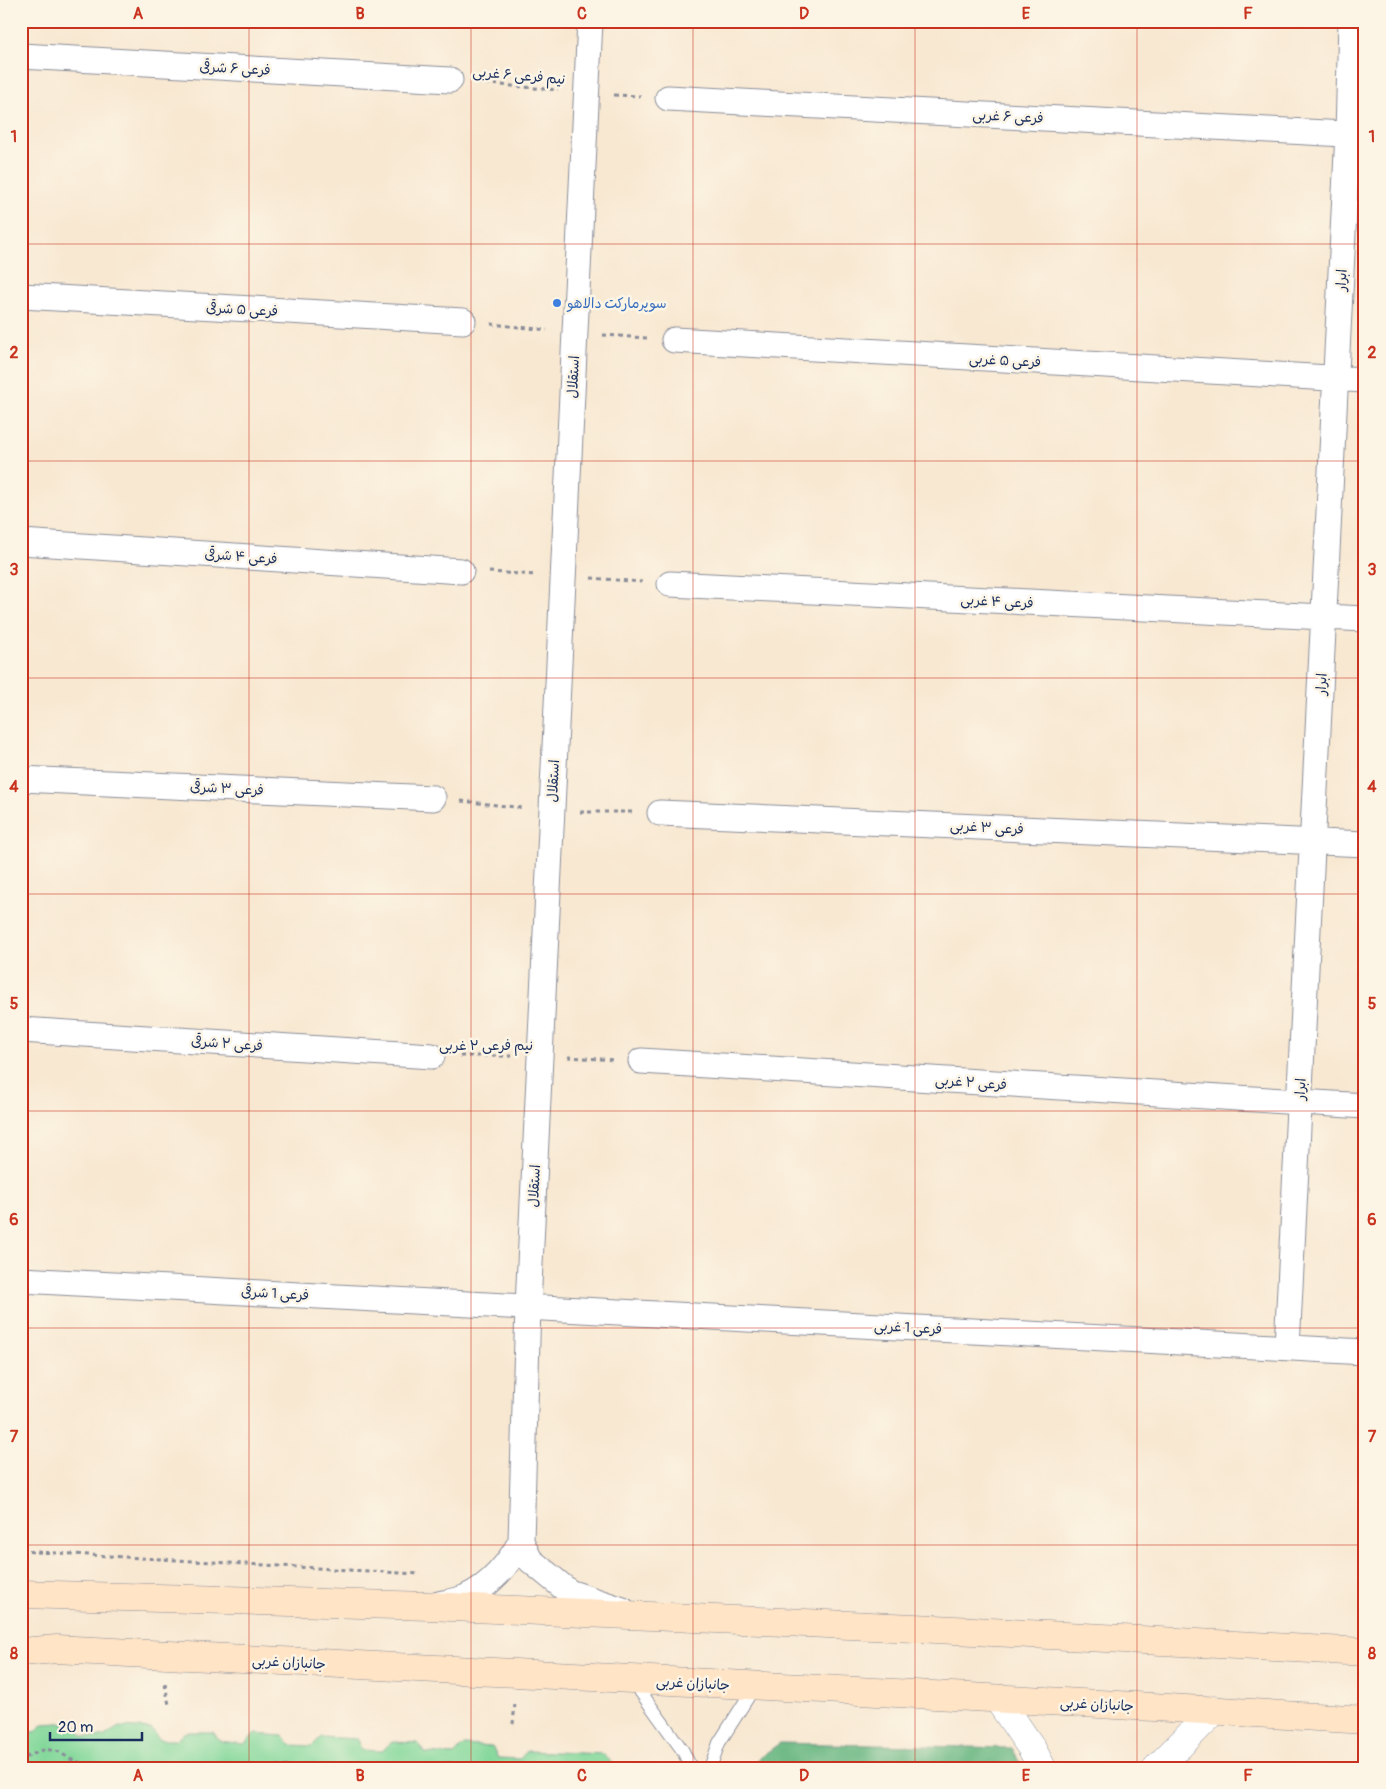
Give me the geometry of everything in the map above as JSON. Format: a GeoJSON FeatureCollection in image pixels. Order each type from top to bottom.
{"type":"FeatureCollection","features":[{"type":"Feature","properties":{"kind":"main road"},"geometry":{"type":"LineString","coordinates":[[21,1594],[429,1606],[936,1629],[1365,1652]]}},
{"type":"Feature","properties":{"kind":"main road","name":"جانبازان غربی"},"geometry":{"type":"LineString","coordinates":[[21,1652],[57,1649],[931,1694],[1365,1720]]}},
{"type":"Feature","properties":{"kind":"street","name":"استقلال"},"geometry":{"type":"LineString","coordinates":[[521,1542],[528,1306],[590,21]]}},
{"type":"Feature","properties":{"kind":"street","name":"ابرار"},"geometry":{"type":"LineString","coordinates":[[1287,1347],[1336,379],[1356,134],[1351,21]]}},
{"type":"Feature","properties":{"kind":"street","name":"فرعی ۶ شرقی"},"geometry":{"type":"LineString","coordinates":[[21,56],[450,80]]}},
{"type":"Feature","properties":{"kind":"street","name":"فرعی ۶ غربی"},"geometry":{"type":"LineString","coordinates":[[668,98],[1356,134]]}},
{"type":"Feature","properties":{"kind":"street","name":"فرعی ۵ شرقی"},"geometry":{"type":"LineString","coordinates":[[21,296],[463,321]]}},
{"type":"Feature","properties":{"kind":"street","name":"فرعی ۵ غربی"},"geometry":{"type":"LineString","coordinates":[[674,340],[1336,379]]}},
{"type":"Feature","properties":{"kind":"street"},"geometry":{"type":"LineString","coordinates":[[1336,379],[1365,380]]}},
{"type":"Feature","properties":{"kind":"street","name":"فرعی ۴ شرقی"},"geometry":{"type":"LineString","coordinates":[[21,542],[461,571]]}},
{"type":"Feature","properties":{"kind":"street","name":"فرعی ۴ غربی"},"geometry":{"type":"LineString","coordinates":[[670,584],[1324,618]]}},
{"type":"Feature","properties":{"kind":"street"},"geometry":{"type":"LineString","coordinates":[[1324,618],[1365,619]]}},
{"type":"Feature","properties":{"kind":"street","name":"فرعی ۳ شرقی"},"geometry":{"type":"LineString","coordinates":[[21,779],[433,798]]}},
{"type":"Feature","properties":{"kind":"street","name":"فرعی ۳ غربی"},"geometry":{"type":"LineString","coordinates":[[660,813],[1313,842]]}},
{"type":"Feature","properties":{"kind":"street"},"geometry":{"type":"LineString","coordinates":[[1313,842],[1365,844]]}},
{"type":"Feature","properties":{"kind":"street","name":"فرعی ۲ شرقی"},"geometry":{"type":"LineString","coordinates":[[21,1030],[432,1056]]}},
{"type":"Feature","properties":{"kind":"street","name":"فرعی ۲ غربی"},"geometry":{"type":"LineString","coordinates":[[642,1061],[1300,1103]]}},
{"type":"Feature","properties":{"kind":"street"},"geometry":{"type":"LineString","coordinates":[[1300,1103],[1365,1106]]}},
{"type":"Feature","properties":{"kind":"street","name":"فرعی 1 شرقی"},"geometry":{"type":"LineString","coordinates":[[21,1280],[528,1306]]}},
{"type":"Feature","properties":{"kind":"street","name":"فرعی 1 غربی"},"geometry":{"type":"LineString","coordinates":[[528,1306],[1365,1352]]}},
{"type":"Feature","properties":{"kind":"street"},"geometry":{"type":"LineString","coordinates":[[429,1606],[466,1597],[486,1584],[511,1560],[521,1542]]}},
{"type":"Feature","properties":{"kind":"street"},"geometry":{"type":"LineString","coordinates":[[521,1542],[530,1560],[569,1592],[645,1616]]}},
{"type":"Feature","properties":{"kind":"street"},"geometry":{"type":"LineString","coordinates":[[998,1699],[1031,1747],[1042,1768]]}},
{"type":"Feature","properties":{"kind":"street"},"geometry":{"type":"LineString","coordinates":[[1158,1768],[1215,1710]]}},
{"type":"Feature","properties":{"kind":"lane"},"geometry":{"type":"LineString","coordinates":[[632,1680],[683,1751],[691,1768]]}},
{"type":"Feature","properties":{"kind":"lane"},"geometry":{"type":"LineString","coordinates":[[710,1768],[719,1743],[755,1686]]}},
{"type":"Feature","properties":{"kind":"path","name":"نیم فرعی ۶ غربی"},"geometry":{"type":"LineString","coordinates":[[450,80],[586,93],[668,98]]}},
{"type":"Feature","properties":{"kind":"path"},"geometry":{"type":"LineString","coordinates":[[463,321],[575,333],[674,340]]}},
{"type":"Feature","properties":{"kind":"path"},"geometry":{"type":"LineString","coordinates":[[461,571],[670,584]]}},
{"type":"Feature","properties":{"kind":"path"},"geometry":{"type":"LineString","coordinates":[[433,798],[552,812],[660,813]]}},
{"type":"Feature","properties":{"kind":"path","name":"نیم فرعی ۲ غربی"},"geometry":{"type":"LineString","coordinates":[[432,1056],[540,1056],[642,1061]]}},
{"type":"Feature","properties":{"kind":"path"},"geometry":{"type":"LineString","coordinates":[[21,1764],[28,1756],[46,1749],[59,1752],[72,1760],[96,1768]]}},
{"type":"Feature","properties":{"kind":"path"},"geometry":{"type":"LineString","coordinates":[[252,1768],[281,1766],[306,1768]]}},
{"type":"Feature","properties":{"kind":"path"},"geometry":{"type":"LineString","coordinates":[[422,1768],[429,1766],[442,1768]]}},
{"type":"Feature","properties":{"kind":"green space"},"geometry":{"type":"Polygon","coordinates":[[[73,1722],[83,1736],[103,1737],[119,1727],[152,1729],[159,1740],[176,1740],[185,1732],[213,1732],[220,1741],[244,1744],[255,1734],[283,1736],[291,1745],[312,1746],[321,1737],[357,1739],[361,1750],[382,1751],[392,1742],[418,1743],[425,1753],[454,1755],[464,1745],[492,1747],[498,1758],[520,1759],[527,1751],[604,1754],[616,1768],[21,1768],[21,1732],[35,1732],[43,1724],[73,1722]]]}},
{"type":"Feature","properties":{"kind":"green space"},"geometry":{"type":"Polygon","coordinates":[[[780,1743],[1012,1748],[1023,1768],[754,1768],[759,1758],[780,1743]]]}},
{"type":"Feature","properties":{"kind":"green space"},"geometry":{"type":"Polygon","coordinates":[[[1175,1762],[1228,1768],[1172,1768],[1175,1762]]]}},
{"type":"Feature","properties":{"kind":"place","name":"سوپرمارکت دالاهو"},"geometry":{"type":"Point","coordinates":[557,303]}}]}
